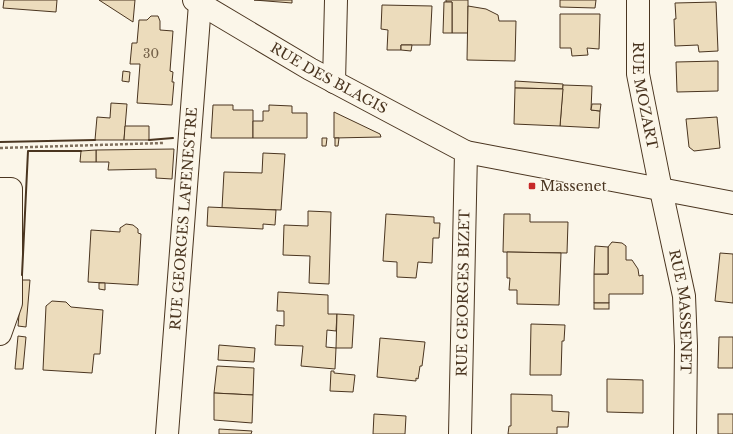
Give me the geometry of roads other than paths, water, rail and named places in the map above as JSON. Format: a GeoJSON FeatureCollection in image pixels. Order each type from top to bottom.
{"type":"FeatureCollection","features":[{"type":"Feature","properties":{"kind":"street"},"geometry":{"type":"LineString","coordinates":[[334,82],[336,0]]}},
{"type":"Feature","properties":{"kind":"street","name":"RUE MOZART"},"geometry":{"type":"LineString","coordinates":[[638,0],[638,74],[661,190]]}},
{"type":"Feature","properties":{"kind":"street","name":"RUE DES BLAGIS"},"geometry":{"type":"LineString","coordinates":[[197,2],[310,69],[466,152],[733,203]]}},
{"type":"Feature","properties":{"kind":"street","name":"RUE GEORGES LAFENESTRE"},"geometry":{"type":"LineString","coordinates":[[167,434],[190,142],[197,2]]}},
{"type":"Feature","properties":{"kind":"street","name":"RUE GEORGES BIZET"},"geometry":{"type":"LineString","coordinates":[[460,434],[466,152]]}},
{"type":"Feature","properties":{"kind":"street"},"geometry":{"type":"LineString","coordinates":[[0,190],[11,189],[11,304],[0,334]]}},
{"type":"Feature","properties":{"kind":"street","name":"RUE MASSENET"},"geometry":{"type":"LineString","coordinates":[[661,190],[684,296],[686,346],[685,434]]}},
{"type":"Feature","properties":{"kind":"place","name":"Massenet"},"geometry":{"type":"Point","coordinates":[532,186]}}]}
